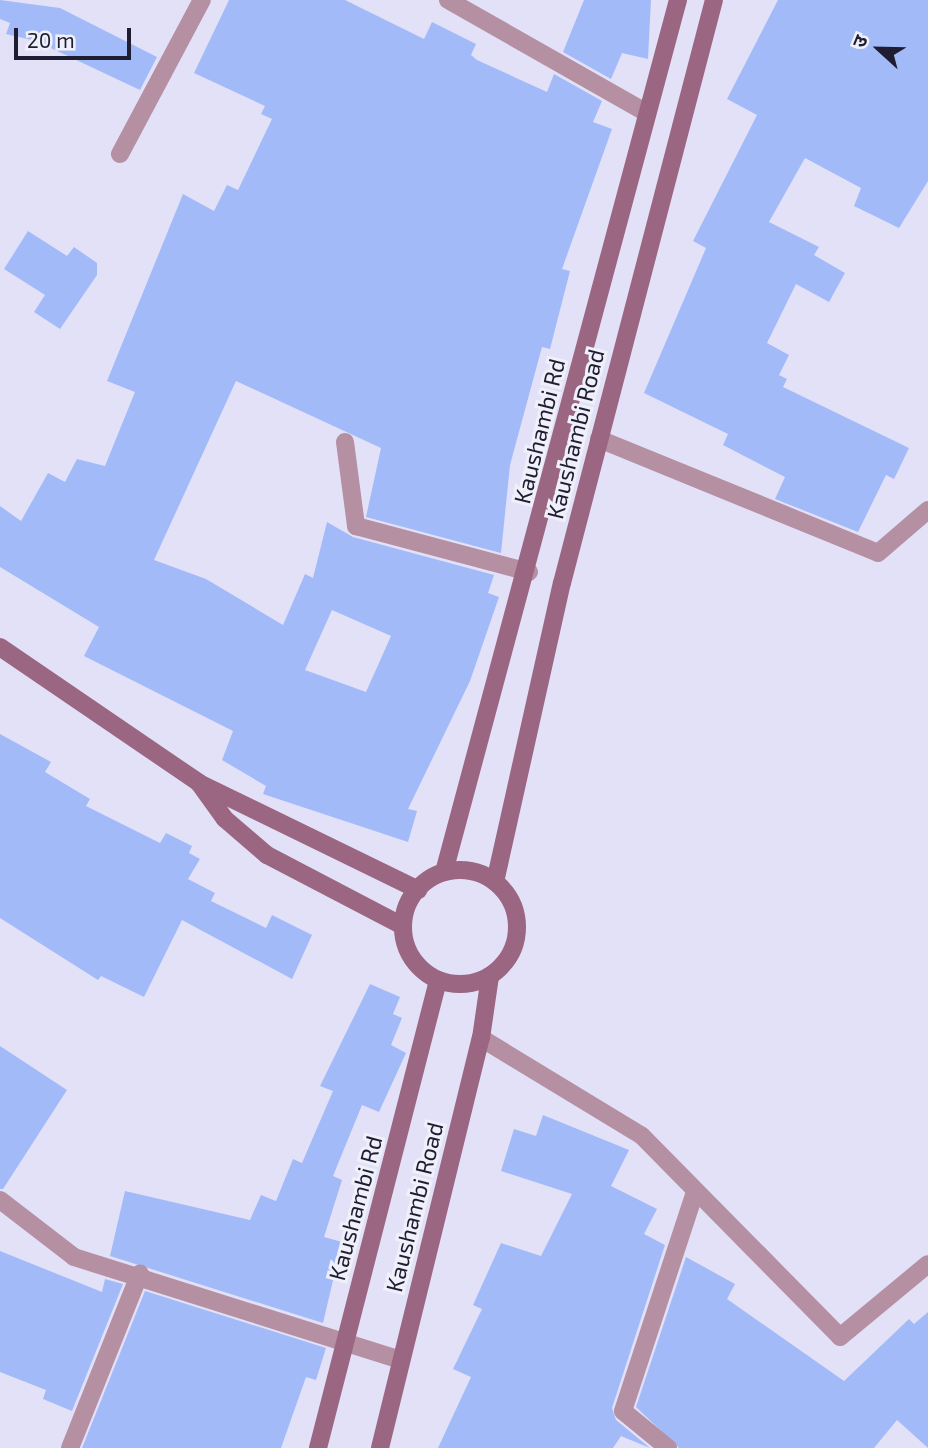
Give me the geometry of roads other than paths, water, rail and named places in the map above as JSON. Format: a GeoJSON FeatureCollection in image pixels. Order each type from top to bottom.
{"type":"FeatureCollection","features":[{"type":"Feature","properties":{"kind":"main road","name":"Kaushambi Rd"},"geometry":{"type":"LineString","coordinates":[[444,872],[528,572],[645,112],[678,0]]}},
{"type":"Feature","properties":{"kind":"main road","name":"Kaushambi Road"},"geometry":{"type":"LineString","coordinates":[[495,882],[599,439],[714,0]]}},
{"type":"Feature","properties":{"kind":"main road"},"geometry":{"type":"LineString","coordinates":[[0,647],[199,783],[418,890]]}},
{"type":"Feature","properties":{"kind":"main road"},"geometry":{"type":"LineString","coordinates":[[199,783],[225,819],[267,855],[403,926]]}},
{"type":"Feature","properties":{"kind":"main road"},"geometry":{"type":"LineString","coordinates":[[444,872],[471,872],[495,882],[514,907],[516,938],[490,976],[473,983],[438,980],[416,964],[403,926],[418,890],[444,872]]}},
{"type":"Feature","properties":{"kind":"main road","name":"Kaushambi Road"},"geometry":{"type":"LineString","coordinates":[[380,1448],[481,1038],[490,976]]}},
{"type":"Feature","properties":{"kind":"main road","name":"Kaushambi Rd"},"geometry":{"type":"LineString","coordinates":[[318,1448],[438,980]]}},
{"type":"Feature","properties":{"kind":"street"},"geometry":{"type":"LineString","coordinates":[[120,154],[202,0]]}},
{"type":"Feature","properties":{"kind":"street"},"geometry":{"type":"LineString","coordinates":[[447,0],[645,112]]}},
{"type":"Feature","properties":{"kind":"street"},"geometry":{"type":"LineString","coordinates":[[599,439],[878,553],[928,510]]}},
{"type":"Feature","properties":{"kind":"street"},"geometry":{"type":"LineString","coordinates":[[345,442],[356,526],[528,572]]}},
{"type":"Feature","properties":{"kind":"street"},"geometry":{"type":"LineString","coordinates":[[481,1038],[642,1136],[682,1171],[695,1192],[840,1337],[928,1264]]}},
{"type":"Feature","properties":{"kind":"street"},"geometry":{"type":"LineString","coordinates":[[668,1448],[623,1411],[695,1192]]}},
{"type":"Feature","properties":{"kind":"street"},"geometry":{"type":"LineString","coordinates":[[0,1200],[74,1257],[140,1273],[401,1360]]}},
{"type":"Feature","properties":{"kind":"street"},"geometry":{"type":"LineString","coordinates":[[70,1448],[140,1273]]}}]}
